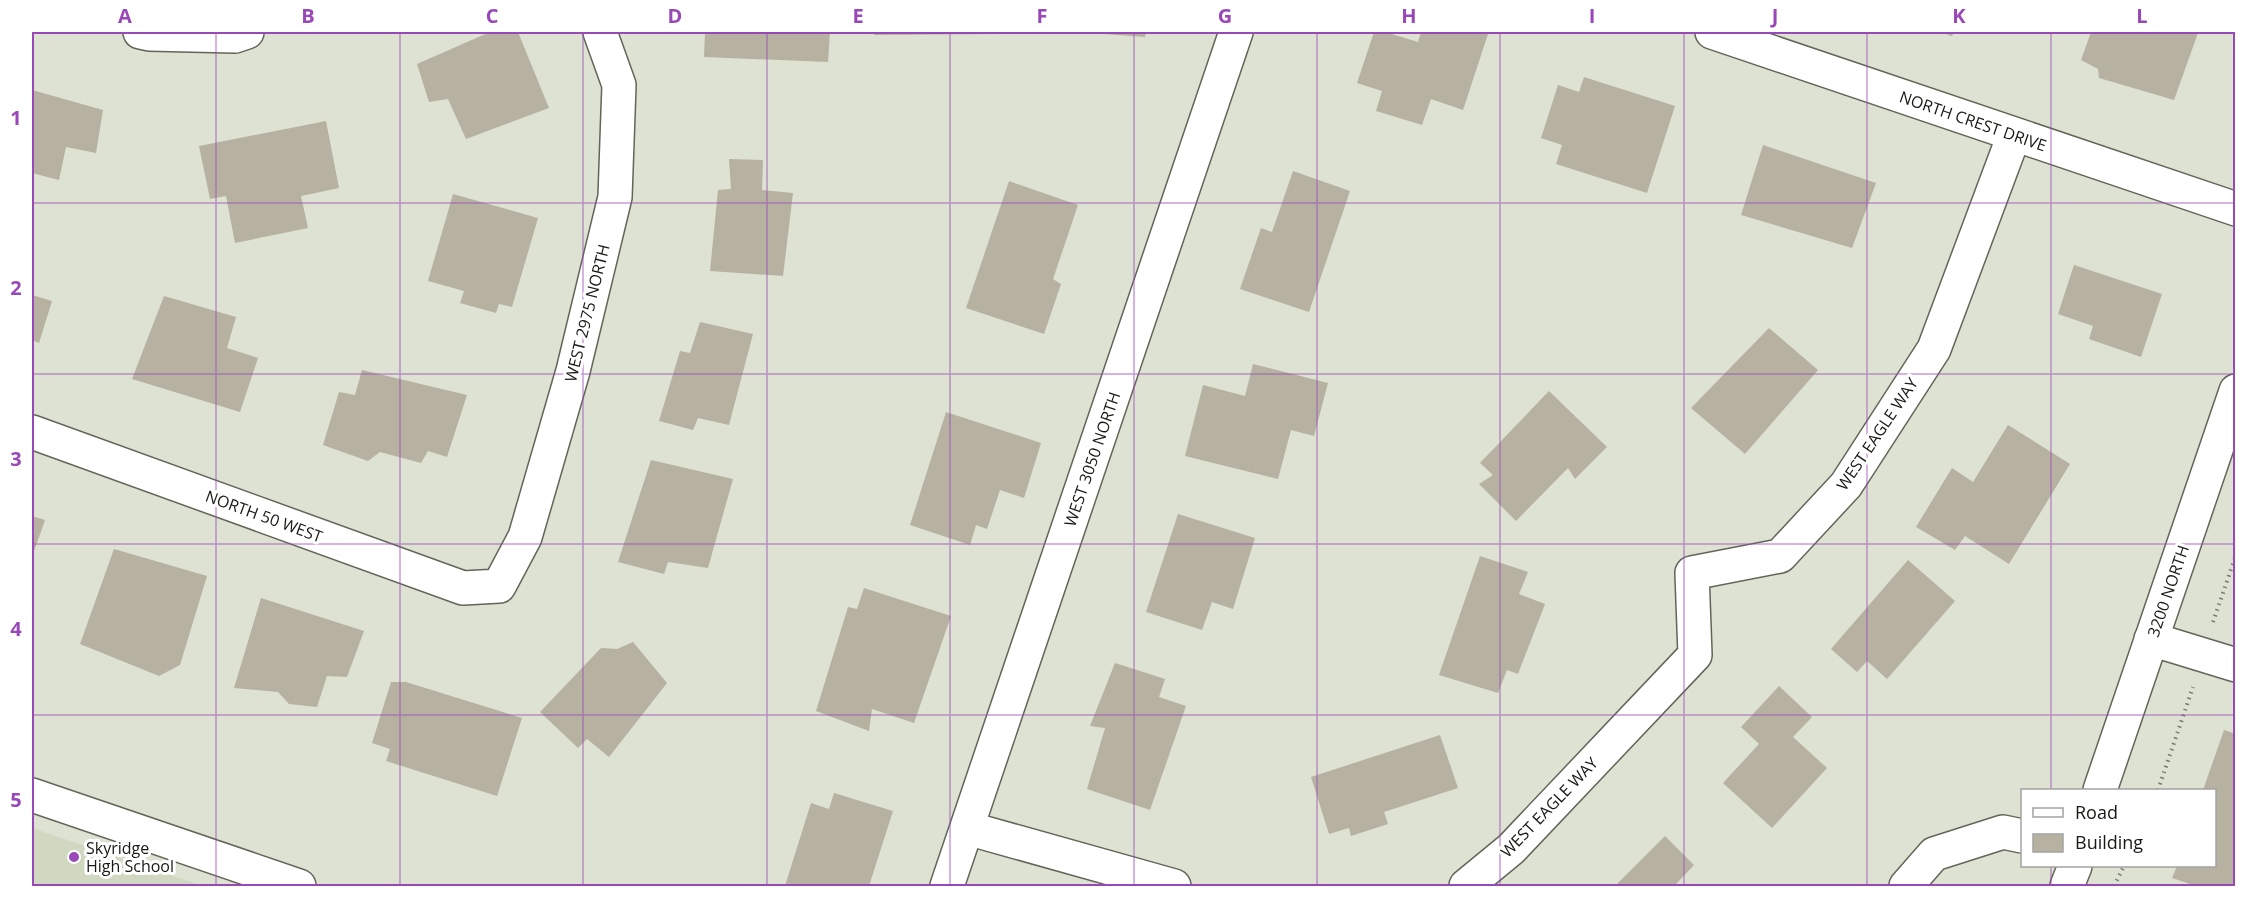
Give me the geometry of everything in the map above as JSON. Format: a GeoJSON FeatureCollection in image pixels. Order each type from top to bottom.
{"type":"FeatureCollection","features":[{"type":"Feature","properties":{"kind":"street"},"geometry":{"type":"LineString","coordinates":[[140,32],[235,36],[247,32]]}},
{"type":"Feature","properties":{"kind":"street","name":"WEST 2975 NORTH"},"geometry":{"type":"LineString","coordinates":[[499,586],[525,537],[573,371],[615,197],[619,85],[600,32]]}},
{"type":"Feature","properties":{"kind":"street","name":"WEST 3050 NORTH"},"geometry":{"type":"LineString","coordinates":[[947,886],[1236,32]]}},
{"type":"Feature","properties":{"kind":"street","name":"NORTH CREST DRIVE"},"geometry":{"type":"LineString","coordinates":[[1712,32],[2235,209]]}},
{"type":"Feature","properties":{"kind":"street","name":"WEST EAGLE WAY"},"geometry":{"type":"LineString","coordinates":[[1466,886],[1510,849],[1695,655],[1692,573],[1780,556],[1846,485],[1934,349],[2014,135]]}},
{"type":"Feature","properties":{"kind":"street","name":"3200 NORTH"},"geometry":{"type":"LineString","coordinates":[[2100,789],[2235,391]]}},
{"type":"Feature","properties":{"kind":"street","name":"NORTH 50 WEST"},"geometry":{"type":"LineString","coordinates":[[32,432],[463,588],[499,586]]}},
{"type":"Feature","properties":{"kind":"street"},"geometry":{"type":"LineString","coordinates":[[2151,639],[2235,665]]}},
{"type":"Feature","properties":{"kind":"street"},"geometry":{"type":"LineString","coordinates":[[32,795],[299,886]]}},
{"type":"Feature","properties":{"kind":"street"},"geometry":{"type":"LineString","coordinates":[[967,828],[1174,886]]}},
{"type":"Feature","properties":{"kind":"street"},"geometry":{"type":"LineString","coordinates":[[1906,886],[1934,854],[2003,832],[2021,836]]}},
{"type":"Feature","properties":{"kind":"street"},"geometry":{"type":"LineString","coordinates":[[2067,886],[2075,867]]}},
{"type":"Feature","properties":{"kind":"path"},"geometry":{"type":"LineString","coordinates":[[2216,612],[2235,555]]}},
{"type":"Feature","properties":{"kind":"path"},"geometry":{"type":"LineString","coordinates":[[2158,789],[2190,696]]}},
{"type":"Feature","properties":{"kind":"path"},"geometry":{"type":"LineString","coordinates":[[2114,886],[2124,867]]}},
{"type":"Feature","properties":{"kind":"shaded area","name":"Skyridge High School"},"geometry":{"type":"Polygon","coordinates":[[[32,828],[203,886],[32,886],[32,828]]]}},
{"type":"Feature","properties":{"kind":"building"},"geometry":{"type":"Polygon","coordinates":[[[490,32],[518,32],[549,108],[466,139],[448,99],[429,102],[417,64],[490,32]]]}},
{"type":"Feature","properties":{"kind":"building"},"geometry":{"type":"Polygon","coordinates":[[[705,32],[830,32],[828,62],[704,57],[705,32]]]}},
{"type":"Feature","properties":{"kind":"building"},"geometry":{"type":"Polygon","coordinates":[[[874,32],[1003,32],[1003,34],[874,35],[874,32]]]}},
{"type":"Feature","properties":{"kind":"building"},"geometry":{"type":"Polygon","coordinates":[[[1089,32],[1146,32],[1145,37],[1089,32]]]}},
{"type":"Feature","properties":{"kind":"building"},"geometry":{"type":"Polygon","coordinates":[[[1374,32],[1385,32],[1418,42],[1421,32],[1488,34],[1463,110],[1431,99],[1422,125],[1376,111],[1382,91],[1357,83],[1374,32]]]}},
{"type":"Feature","properties":{"kind":"building"},"geometry":{"type":"Polygon","coordinates":[[[1939,32],[1954,32],[1952,36],[1939,32]]]}},
{"type":"Feature","properties":{"kind":"building"},"geometry":{"type":"Polygon","coordinates":[[[2091,32],[2198,33],[2174,100],[2099,78],[2098,69],[2081,60],[2091,32]]]}},
{"type":"Feature","properties":{"kind":"building"},"geometry":{"type":"Polygon","coordinates":[[[1584,77],[1675,106],[1647,193],[1556,164],[1562,145],[1541,138],[1558,85],[1579,92],[1584,77]]]}},
{"type":"Feature","properties":{"kind":"building"},"geometry":{"type":"Polygon","coordinates":[[[32,90],[103,110],[96,153],[66,147],[59,180],[32,173],[32,90]]]}},
{"type":"Feature","properties":{"kind":"building"},"geometry":{"type":"Polygon","coordinates":[[[326,121],[339,188],[301,196],[308,228],[235,243],[226,196],[210,199],[199,146],[326,121]]]}},
{"type":"Feature","properties":{"kind":"building"},"geometry":{"type":"Polygon","coordinates":[[[1763,145],[1876,183],[1852,248],[1741,215],[1763,145]]]}},
{"type":"Feature","properties":{"kind":"building"},"geometry":{"type":"Polygon","coordinates":[[[729,159],[763,160],[762,190],[793,193],[783,276],[710,271],[718,190],[731,189],[729,159]]]}},
{"type":"Feature","properties":{"kind":"building"},"geometry":{"type":"Polygon","coordinates":[[[1293,171],[1350,191],[1309,312],[1240,289],[1261,228],[1272,232],[1293,171]]]}},
{"type":"Feature","properties":{"kind":"building"},"geometry":{"type":"Polygon","coordinates":[[[1009,181],[1078,205],[1053,279],[1061,284],[1044,334],[966,308],[1009,181]]]}},
{"type":"Feature","properties":{"kind":"building"},"geometry":{"type":"Polygon","coordinates":[[[453,194],[538,218],[512,307],[499,304],[496,313],[460,303],[464,291],[428,281],[453,194]]]}},
{"type":"Feature","properties":{"kind":"building"},"geometry":{"type":"Polygon","coordinates":[[[2074,265],[2162,294],[2141,357],[2089,339],[2093,326],[2058,314],[2074,265]]]}},
{"type":"Feature","properties":{"kind":"building"},"geometry":{"type":"Polygon","coordinates":[[[32,295],[52,301],[39,343],[32,340],[32,295]]]}},
{"type":"Feature","properties":{"kind":"building"},"geometry":{"type":"Polygon","coordinates":[[[164,296],[236,317],[227,348],[258,358],[240,412],[132,379],[164,296]]]}},
{"type":"Feature","properties":{"kind":"building"},"geometry":{"type":"Polygon","coordinates":[[[700,322],[753,334],[729,425],[698,418],[693,430],[659,421],[680,351],[690,353],[700,322]]]}},
{"type":"Feature","properties":{"kind":"building"},"geometry":{"type":"Polygon","coordinates":[[[1769,328],[1818,370],[1745,454],[1691,408],[1769,328]]]}},
{"type":"Feature","properties":{"kind":"building"},"geometry":{"type":"Polygon","coordinates":[[[1253,364],[1328,383],[1314,436],[1291,430],[1278,479],[1185,456],[1203,385],[1245,396],[1253,364]]]}},
{"type":"Feature","properties":{"kind":"building"},"geometry":{"type":"Polygon","coordinates":[[[362,370],[467,395],[447,457],[428,451],[421,463],[380,452],[368,461],[323,445],[339,392],[355,395],[362,370]]]}},
{"type":"Feature","properties":{"kind":"building"},"geometry":{"type":"Polygon","coordinates":[[[1549,391],[1607,447],[1575,479],[1568,468],[1516,521],[1479,484],[1493,475],[1480,463],[1549,391]]]}},
{"type":"Feature","properties":{"kind":"building"},"geometry":{"type":"Polygon","coordinates":[[[946,412],[1041,443],[1024,498],[1000,490],[987,529],[976,525],[970,545],[910,525],[946,412]]]}},
{"type":"Feature","properties":{"kind":"building"},"geometry":{"type":"Polygon","coordinates":[[[2008,425],[2070,464],[2009,564],[1965,536],[1955,550],[1916,527],[1952,468],[1973,482],[2008,425]]]}},
{"type":"Feature","properties":{"kind":"building"},"geometry":{"type":"Polygon","coordinates":[[[651,460],[733,479],[708,568],[668,562],[664,574],[618,562],[651,460]]]}},
{"type":"Feature","properties":{"kind":"building"},"geometry":{"type":"Polygon","coordinates":[[[1178,514],[1255,538],[1233,609],[1212,602],[1202,630],[1146,612],[1178,514]]]}},
{"type":"Feature","properties":{"kind":"building"},"geometry":{"type":"Polygon","coordinates":[[[32,516],[45,520],[32,557],[32,516]]]}},
{"type":"Feature","properties":{"kind":"building"},"geometry":{"type":"Polygon","coordinates":[[[114,549],[207,576],[180,665],[159,676],[80,644],[114,549]]]}},
{"type":"Feature","properties":{"kind":"building"},"geometry":{"type":"Polygon","coordinates":[[[1480,556],[1528,572],[1519,594],[1545,604],[1518,674],[1507,670],[1498,693],[1439,675],[1480,556]]]}},
{"type":"Feature","properties":{"kind":"building"},"geometry":{"type":"Polygon","coordinates":[[[1908,560],[1955,601],[1887,679],[1867,661],[1857,672],[1831,649],[1908,560]]]}},
{"type":"Feature","properties":{"kind":"building"},"geometry":{"type":"Polygon","coordinates":[[[864,588],[951,616],[914,723],[872,709],[869,731],[816,711],[848,607],[857,609],[864,588]]]}},
{"type":"Feature","properties":{"kind":"building"},"geometry":{"type":"Polygon","coordinates":[[[261,598],[364,631],[347,677],[327,676],[317,707],[289,704],[278,692],[234,688],[261,598]]]}},
{"type":"Feature","properties":{"kind":"building"},"geometry":{"type":"Polygon","coordinates":[[[633,642],[667,683],[609,757],[587,739],[578,748],[540,712],[601,648],[617,649],[633,642]]]}},
{"type":"Feature","properties":{"kind":"building"},"geometry":{"type":"Polygon","coordinates":[[[1115,663],[1165,679],[1159,697],[1186,706],[1150,810],[1087,789],[1105,728],[1090,726],[1115,663]]]}},
{"type":"Feature","properties":{"kind":"building"},"geometry":{"type":"Polygon","coordinates":[[[391,682],[406,682],[522,718],[497,796],[386,761],[390,749],[372,743],[391,682]]]}},
{"type":"Feature","properties":{"kind":"building"},"geometry":{"type":"Polygon","coordinates":[[[1779,686],[1812,717],[1793,737],[1827,768],[1772,828],[1723,783],[1759,744],[1741,727],[1779,686]]]}},
{"type":"Feature","properties":{"kind":"building"},"geometry":{"type":"Polygon","coordinates":[[[2224,730],[2236,734],[2236,886],[2196,886],[2172,878],[2177,867],[2216,867],[2216,789],[2203,789],[2224,730]]]}},
{"type":"Feature","properties":{"kind":"building"},"geometry":{"type":"Polygon","coordinates":[[[1440,735],[1458,788],[1384,812],[1388,824],[1351,836],[1349,828],[1329,834],[1311,777],[1440,735]]]}},
{"type":"Feature","properties":{"kind":"building"},"geometry":{"type":"Polygon","coordinates":[[[834,793],[893,811],[869,886],[785,886],[811,803],[829,809],[834,793]]]}},
{"type":"Feature","properties":{"kind":"building"},"geometry":{"type":"Polygon","coordinates":[[[1665,836],[1694,865],[1676,886],[1615,886],[1665,836]]]}},
{"type":"Feature","properties":{"kind":"place","name":"Skyridge High School"},"geometry":{"type":"Point","coordinates":[74,857]}}]}
